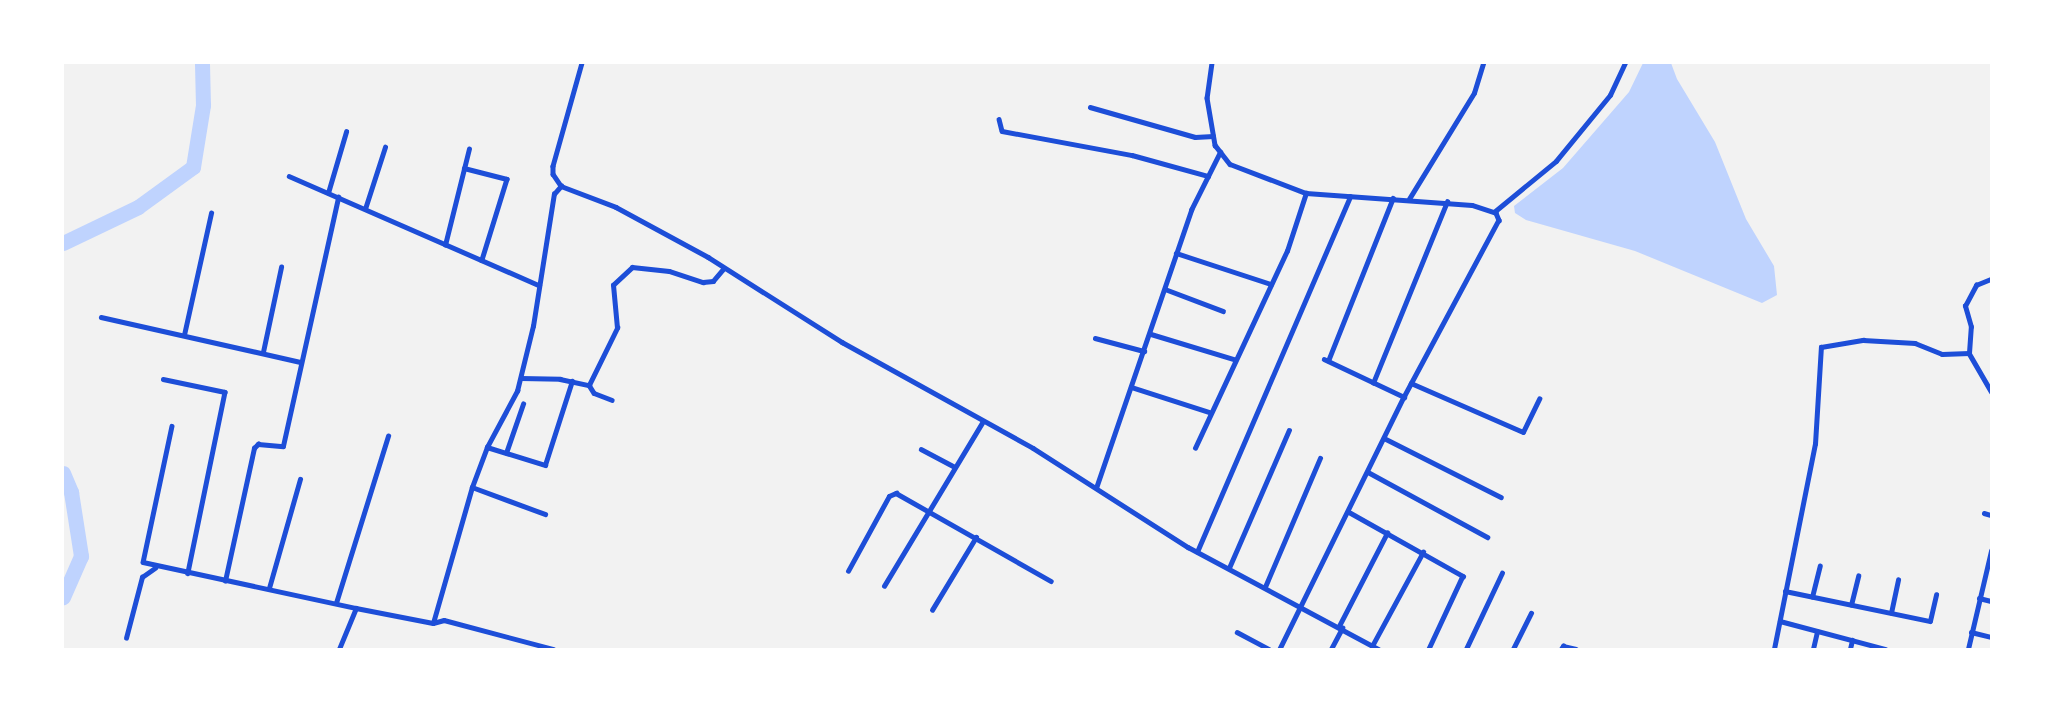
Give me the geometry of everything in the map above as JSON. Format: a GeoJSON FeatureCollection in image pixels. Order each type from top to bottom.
{"type":"FeatureCollection","features":[{"type":"Feature","properties":{"kind":"street"},"geometry":{"type":"LineString","coordinates":[[582,63],[553,166],[553,174],[561,186],[616,207],[842,342],[1096,488],[1197,552],[1340,627],[1374,648],[1423,552]]}},
{"type":"Feature","properties":{"kind":"street"},"geometry":{"type":"LineString","coordinates":[[1212,63],[1207,98],[1213,136],[1220,152],[1239,169],[1306,193],[1447,202],[1494,212],[1499,220],[1411,383],[1303,607],[1280,649]]}},
{"type":"Feature","properties":{"kind":"street"},"geometry":{"type":"LineString","coordinates":[[1409,199],[1474,93],[1483,63]]}},
{"type":"Feature","properties":{"kind":"street"},"geometry":{"type":"LineString","coordinates":[[1494,212],[1556,161],[1610,95],[1625,63]]}},
{"type":"Feature","properties":{"kind":"street"},"geometry":{"type":"LineString","coordinates":[[1090,107],[1195,137],[1213,136]]}},
{"type":"Feature","properties":{"kind":"street"},"geometry":{"type":"LineString","coordinates":[[999,118],[1002,130],[1132,155],[1208,176]]}},
{"type":"Feature","properties":{"kind":"street"},"geometry":{"type":"LineString","coordinates":[[328,193],[346,132]]}},
{"type":"Feature","properties":{"kind":"street"},"geometry":{"type":"LineString","coordinates":[[365,209],[385,147]]}},
{"type":"Feature","properties":{"kind":"street"},"geometry":{"type":"LineString","coordinates":[[445,244],[469,149]]}},
{"type":"Feature","properties":{"kind":"street"},"geometry":{"type":"LineString","coordinates":[[1096,488],[1151,334],[1176,253],[1220,152]]}},
{"type":"Feature","properties":{"kind":"street"},"geometry":{"type":"LineString","coordinates":[[464,168],[507,179],[482,260]]}},
{"type":"Feature","properties":{"kind":"street"},"geometry":{"type":"LineString","coordinates":[[289,176],[538,285]]}},
{"type":"Feature","properties":{"kind":"street"},"geometry":{"type":"LineString","coordinates":[[433,622],[472,487],[487,447],[521,378],[554,194],[561,186]]}},
{"type":"Feature","properties":{"kind":"street"},"geometry":{"type":"LineString","coordinates":[[1195,448],[1209,412],[1287,251],[1306,193]]}},
{"type":"Feature","properties":{"kind":"street"},"geometry":{"type":"LineString","coordinates":[[1197,552],[1350,196]]}},
{"type":"Feature","properties":{"kind":"street"},"geometry":{"type":"LineString","coordinates":[[225,581],[254,448],[258,444],[283,446],[338,197]]}},
{"type":"Feature","properties":{"kind":"street"},"geometry":{"type":"LineString","coordinates":[[1393,198],[1326,360],[1404,398]]}},
{"type":"Feature","properties":{"kind":"street"},"geometry":{"type":"LineString","coordinates":[[1373,382],[1447,202]]}},
{"type":"Feature","properties":{"kind":"street"},"geometry":{"type":"LineString","coordinates":[[184,335],[211,213]]}},
{"type":"Feature","properties":{"kind":"street"},"geometry":{"type":"LineString","coordinates":[[1176,253],[1270,284]]}},
{"type":"Feature","properties":{"kind":"street"},"geometry":{"type":"LineString","coordinates":[[589,385],[617,328],[615,281],[626,277],[636,266],[703,282],[713,281],[723,269]]}},
{"type":"Feature","properties":{"kind":"street"},"geometry":{"type":"LineString","coordinates":[[263,352],[281,267]]}},
{"type":"Feature","properties":{"kind":"street"},"geometry":{"type":"LineString","coordinates":[[1991,279],[1976,285],[1965,306],[1971,327],[1968,353],[1991,391]]}},
{"type":"Feature","properties":{"kind":"street"},"geometry":{"type":"LineString","coordinates":[[1165,289],[1223,311]]}},
{"type":"Feature","properties":{"kind":"street"},"geometry":{"type":"LineString","coordinates":[[101,317],[300,362]]}},
{"type":"Feature","properties":{"kind":"street"},"geometry":{"type":"LineString","coordinates":[[1151,334],[1234,359]]}},
{"type":"Feature","properties":{"kind":"street"},"geometry":{"type":"LineString","coordinates":[[1095,338],[1144,351]]}},
{"type":"Feature","properties":{"kind":"street"},"geometry":{"type":"LineString","coordinates":[[1774,649],[1815,444],[1821,347],[1863,340],[1915,343],[1942,354],[1968,353]]}},
{"type":"Feature","properties":{"kind":"street"},"geometry":{"type":"LineString","coordinates":[[521,378],[572,381],[589,385],[594,393],[612,400]]}},
{"type":"Feature","properties":{"kind":"street"},"geometry":{"type":"LineString","coordinates":[[163,379],[225,392],[188,573]]}},
{"type":"Feature","properties":{"kind":"street"},"geometry":{"type":"LineString","coordinates":[[487,447],[545,465],[572,381]]}},
{"type":"Feature","properties":{"kind":"street"},"geometry":{"type":"LineString","coordinates":[[1411,383],[1523,432],[1539,399]]}},
{"type":"Feature","properties":{"kind":"street"},"geometry":{"type":"LineString","coordinates":[[1131,387],[1209,412]]}},
{"type":"Feature","properties":{"kind":"street"},"geometry":{"type":"LineString","coordinates":[[506,453],[523,404]]}},
{"type":"Feature","properties":{"kind":"street"},"geometry":{"type":"LineString","coordinates":[[884,586],[983,421]]}},
{"type":"Feature","properties":{"kind":"street"},"geometry":{"type":"LineString","coordinates":[[172,426],[143,562],[356,608],[433,622],[444,620],[552,649]]}},
{"type":"Feature","properties":{"kind":"street"},"geometry":{"type":"LineString","coordinates":[[1229,568],[1289,430]]}},
{"type":"Feature","properties":{"kind":"street"},"geometry":{"type":"LineString","coordinates":[[336,603],[388,436]]}},
{"type":"Feature","properties":{"kind":"street"},"geometry":{"type":"LineString","coordinates":[[1384,438],[1501,497]]}},
{"type":"Feature","properties":{"kind":"street"},"geometry":{"type":"LineString","coordinates":[[921,449],[955,467]]}},
{"type":"Feature","properties":{"kind":"street"},"geometry":{"type":"LineString","coordinates":[[1266,587],[1320,458]]}},
{"type":"Feature","properties":{"kind":"street"},"geometry":{"type":"LineString","coordinates":[[1368,472],[1487,537]]}},
{"type":"Feature","properties":{"kind":"street"},"geometry":{"type":"LineString","coordinates":[[269,588],[300,479]]}},
{"type":"Feature","properties":{"kind":"street"},"geometry":{"type":"LineString","coordinates":[[472,487],[545,514]]}},
{"type":"Feature","properties":{"kind":"street"},"geometry":{"type":"LineString","coordinates":[[848,571],[889,496],[902,494],[1051,581]]}},
{"type":"Feature","properties":{"kind":"street"},"geometry":{"type":"LineString","coordinates":[[1349,512],[1463,576],[1429,649]]}},
{"type":"Feature","properties":{"kind":"street"},"geometry":{"type":"LineString","coordinates":[[1984,513],[1991,515]]}},
{"type":"Feature","properties":{"kind":"street"},"geometry":{"type":"LineString","coordinates":[[1331,649],[1387,533]]}},
{"type":"Feature","properties":{"kind":"street"},"geometry":{"type":"LineString","coordinates":[[932,610],[976,537]]}},
{"type":"Feature","properties":{"kind":"street"},"geometry":{"type":"LineString","coordinates":[[1968,649],[1991,551]]}},
{"type":"Feature","properties":{"kind":"street"},"geometry":{"type":"LineString","coordinates":[[1812,597],[1820,566]]}},
{"type":"Feature","properties":{"kind":"street"},"geometry":{"type":"LineString","coordinates":[[126,638],[142,577],[150,568],[158,567]]}},
{"type":"Feature","properties":{"kind":"street"},"geometry":{"type":"LineString","coordinates":[[1466,649],[1502,573]]}},
{"type":"Feature","properties":{"kind":"street"},"geometry":{"type":"LineString","coordinates":[[1851,605],[1858,576]]}},
{"type":"Feature","properties":{"kind":"street"},"geometry":{"type":"LineString","coordinates":[[1891,613],[1898,580]]}},
{"type":"Feature","properties":{"kind":"street"},"geometry":{"type":"LineString","coordinates":[[1785,591],[1930,621],[1936,595]]}},
{"type":"Feature","properties":{"kind":"street"},"geometry":{"type":"LineString","coordinates":[[1979,598],[1991,601]]}},
{"type":"Feature","properties":{"kind":"street"},"geometry":{"type":"LineString","coordinates":[[339,649],[356,608]]}},
{"type":"Feature","properties":{"kind":"street"},"geometry":{"type":"LineString","coordinates":[[1513,649],[1531,613]]}},
{"type":"Feature","properties":{"kind":"street"},"geometry":{"type":"LineString","coordinates":[[1780,621],[1885,649]]}},
{"type":"Feature","properties":{"kind":"street"},"geometry":{"type":"LineString","coordinates":[[1813,649],[1817,631]]}},
{"type":"Feature","properties":{"kind":"street"},"geometry":{"type":"LineString","coordinates":[[1236,632],[1269,649]]}},
{"type":"Feature","properties":{"kind":"street"},"geometry":{"type":"LineString","coordinates":[[1971,632],[1991,637]]}},
{"type":"Feature","properties":{"kind":"street"},"geometry":{"type":"LineString","coordinates":[[1850,649],[1852,640]]}},
{"type":"Feature","properties":{"kind":"street"},"geometry":{"type":"LineString","coordinates":[[1560,649],[1563,646],[1576,649]]}},
{"type":"Feature","properties":{"kind":"water"},"geometry":{"type":"Polygon","coordinates":[[[1643,63],[1671,63],[1677,79],[1715,142],[1746,219],[1774,266],[1777,295],[1762,303],[1635,251],[1526,220],[1515,213],[1514,206],[1563,168],[1629,92],[1643,63]]]}},
{"type":"Feature","properties":{"kind":"waterway"},"geometry":{"type":"LineString","coordinates":[[63,243],[138,207],[193,167],[203,105],[202,63]]}},
{"type":"Feature","properties":{"kind":"waterway"},"geometry":{"type":"LineString","coordinates":[[63,473],[71,492],[81,556],[63,597]]}}]}
